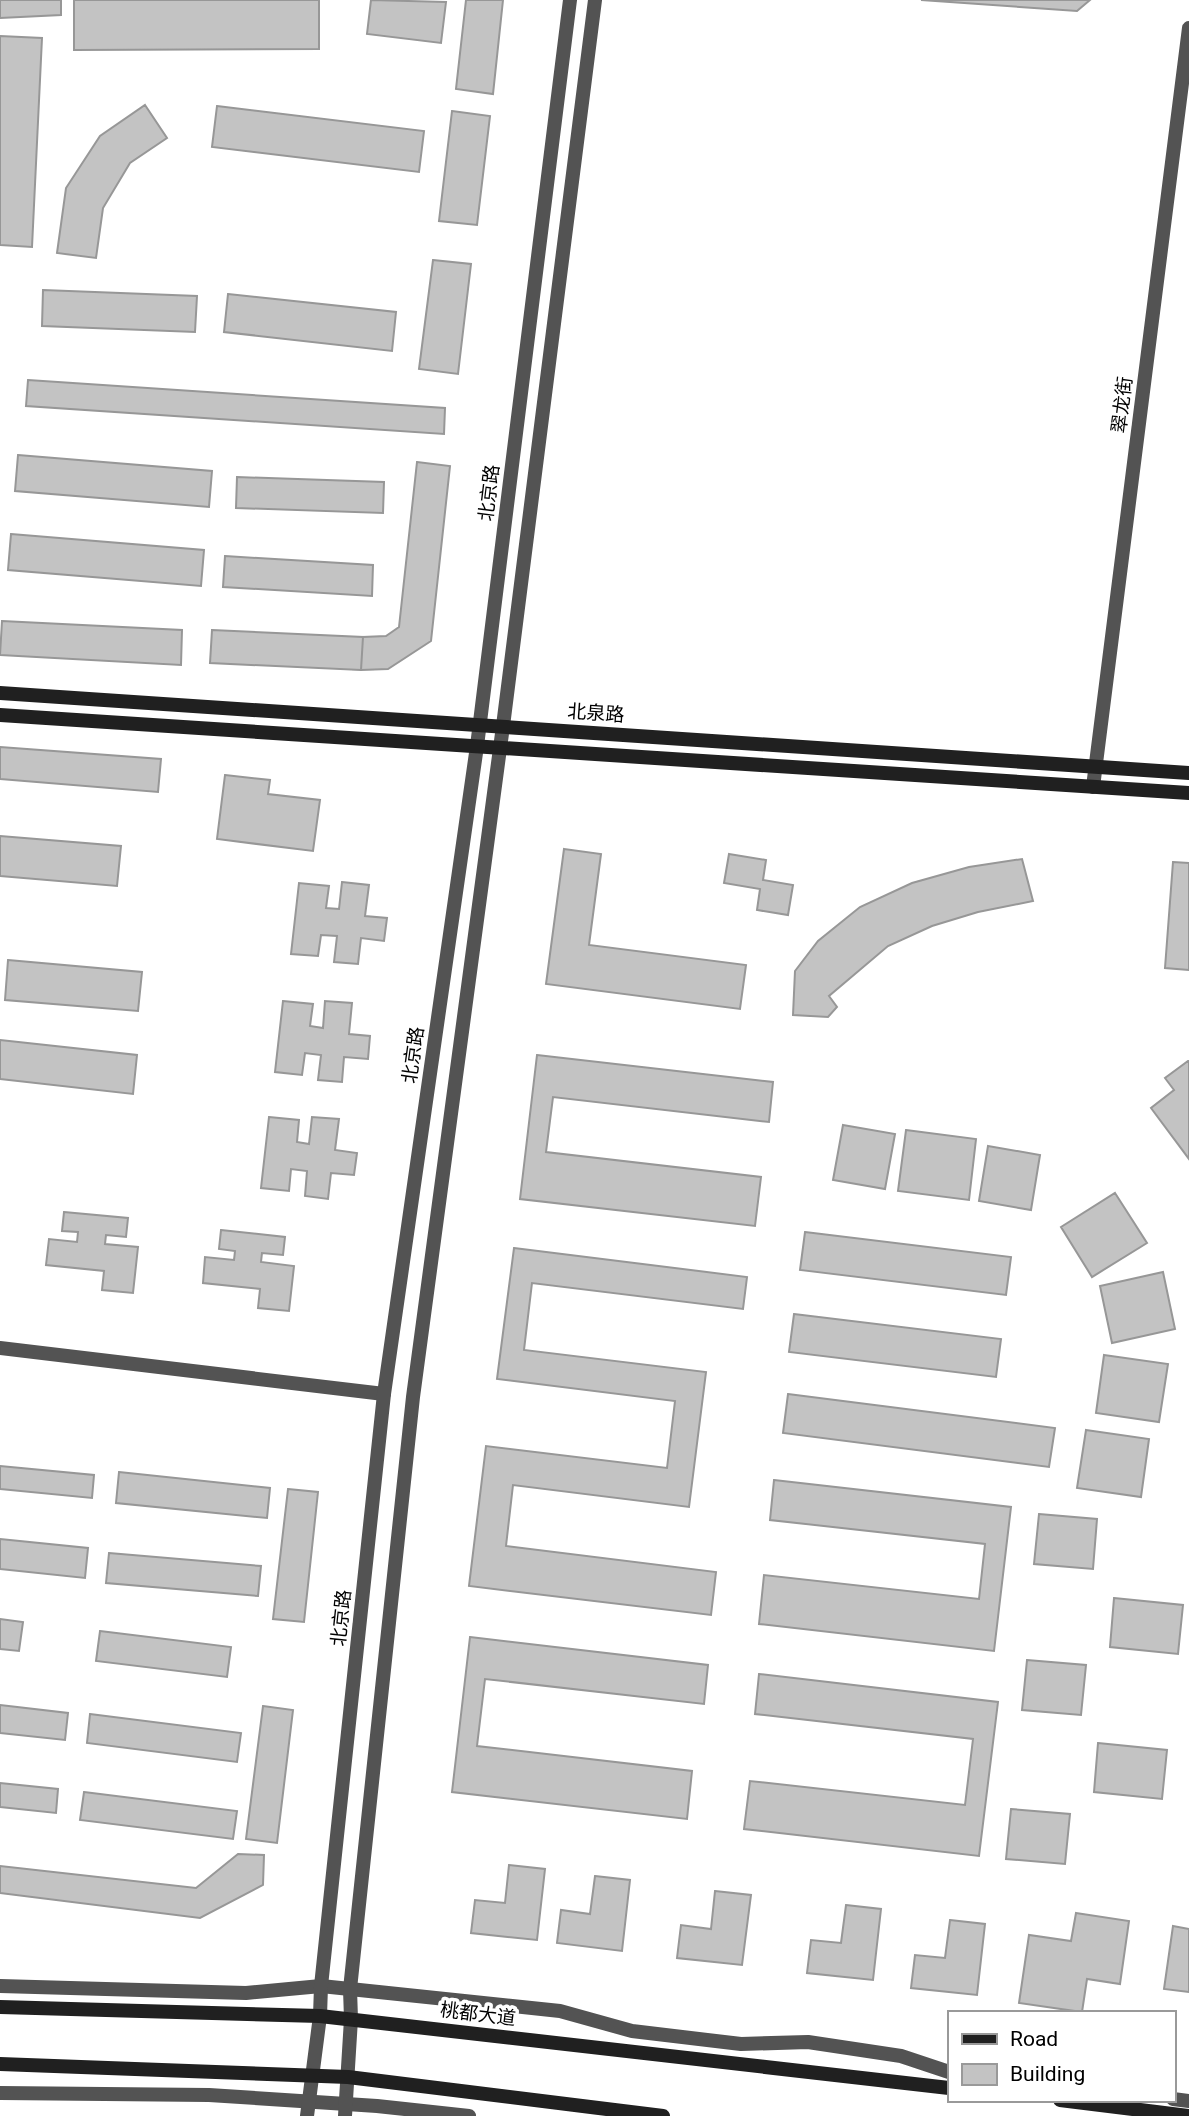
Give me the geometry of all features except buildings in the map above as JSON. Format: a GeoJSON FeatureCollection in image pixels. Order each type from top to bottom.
{"type":"FeatureCollection","features":[{"type":"Feature","properties":{"kind":"main road","name":"北泉路"},"geometry":{"type":"LineString","coordinates":[[0,693],[1189,773]]}},
{"type":"Feature","properties":{"kind":"main road"},"geometry":{"type":"LineString","coordinates":[[0,715],[1189,793]]}},
{"type":"Feature","properties":{"kind":"main road","name":"桃都大道"},"geometry":{"type":"LineString","coordinates":[[0,2007],[320,2016],[948,2088]]}},
{"type":"Feature","properties":{"kind":"main road"},"geometry":{"type":"LineString","coordinates":[[0,2064],[311,2074],[663,2116]]}},
{"type":"Feature","properties":{"kind":"main road"},"geometry":{"type":"LineString","coordinates":[[1092,2102],[1139,2105],[1189,2116]]}},
{"type":"Feature","properties":{"kind":"street","name":"北京路"},"geometry":{"type":"LineString","coordinates":[[307,2109],[320,2016],[384,1394],[480,724],[570,0]]}},
{"type":"Feature","properties":{"kind":"street"},"geometry":{"type":"LineString","coordinates":[[346,2110],[350,1989],[413,1396],[503,726],[595,0]]}},
{"type":"Feature","properties":{"kind":"street","name":"翠龙街"},"geometry":{"type":"LineString","coordinates":[[1093,787],[1189,29]]}},
{"type":"Feature","properties":{"kind":"street"},"geometry":{"type":"LineString","coordinates":[[0,1348],[384,1394]]}},
{"type":"Feature","properties":{"kind":"street"},"geometry":{"type":"LineString","coordinates":[[0,1986],[246,1993],[321,1986],[560,2011],[632,2031],[727,2043],[808,2042],[901,2056],[948,2072]]}},
{"type":"Feature","properties":{"kind":"street"},"geometry":{"type":"LineString","coordinates":[[0,2093],[209,2095],[307,2109],[469,2116]]}}]}
